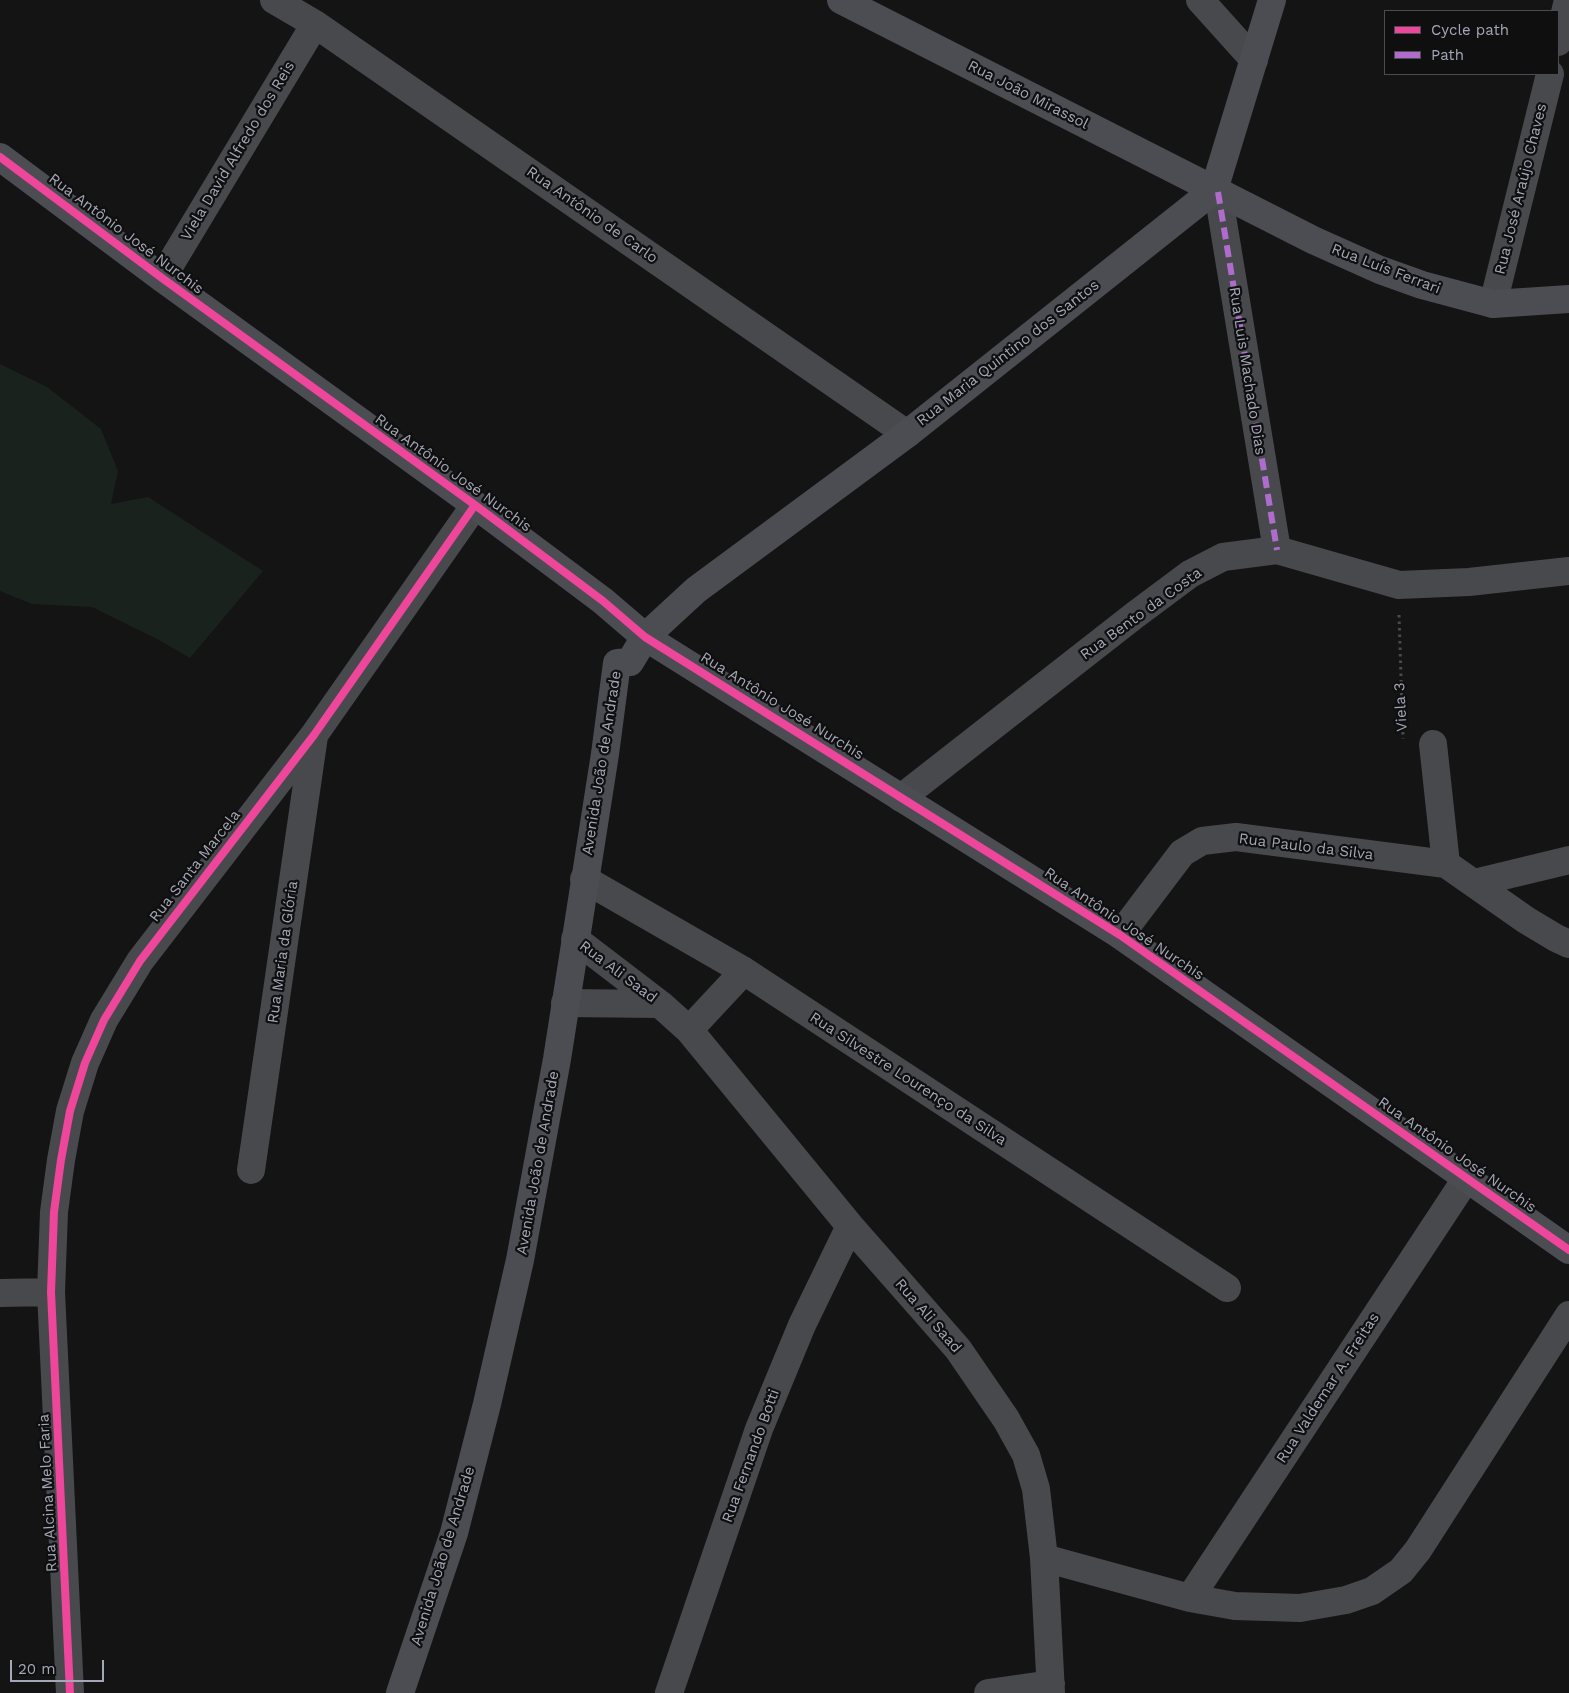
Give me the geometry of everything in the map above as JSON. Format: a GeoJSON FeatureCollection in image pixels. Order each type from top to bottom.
{"type":"FeatureCollection","features":[{"type":"Feature","properties":{"kind":"street","name":"Rua Antônio de Carlo"},"geometry":{"type":"LineString","coordinates":[[274,0],[315,24],[907,434]]}},
{"type":"Feature","properties":{"kind":"street","name":"Rua João Mirassol"},"geometry":{"type":"LineString","coordinates":[[841,0],[1216,191]]}},
{"type":"Feature","properties":{"kind":"street"},"geometry":{"type":"LineString","coordinates":[[1200,0],[1254,60]]}},
{"type":"Feature","properties":{"kind":"street"},"geometry":{"type":"LineString","coordinates":[[1216,191],[1272,0]]}},
{"type":"Feature","properties":{"kind":"street"},"geometry":{"type":"LineString","coordinates":[[1559,38],[1568,0]]}},
{"type":"Feature","properties":{"kind":"street","name":"Viela David Alfredo dos Reis"},"geometry":{"type":"LineString","coordinates":[[162,278],[315,24]]}},
{"type":"Feature","properties":{"kind":"street","name":"Rua José Araújo Chaves"},"geometry":{"type":"LineString","coordinates":[[1493,304],[1550,75]]}},
{"type":"Feature","properties":{"kind":"street","name":"Rua Antônio José Nurchis"},"geometry":{"type":"LineString","coordinates":[[0,157],[162,278],[475,505],[602,601],[645,637],[1120,935],[1569,1250]]}},
{"type":"Feature","properties":{"kind":"street","name":"Rua Luís Ferrari"},"geometry":{"type":"LineString","coordinates":[[1216,191],[1312,240],[1380,270],[1422,285],[1493,304],[1569,299]]}},
{"type":"Feature","properties":{"kind":"street","name":"Rua Maria Quintino dos Santos"},"geometry":{"type":"LineString","coordinates":[[645,637],[696,590],[907,434],[1216,191]]}},
{"type":"Feature","properties":{"kind":"street","name":"Rua Luis Machado Dias"},"geometry":{"type":"LineString","coordinates":[[1216,191],[1277,550]]}},
{"type":"Feature","properties":{"kind":"street","name":"Rua Santa Marcela"},"geometry":{"type":"LineString","coordinates":[[51,1292],[54,1212],[67,1127],[84,1063],[104,1020],[140,961],[314,735],[475,505]]}},
{"type":"Feature","properties":{"kind":"street","name":"Rua Bento da Costa"},"geometry":{"type":"LineString","coordinates":[[901,798],[1190,574],[1224,557],[1277,550],[1399,585],[1469,582],[1569,571]]}},
{"type":"Feature","properties":{"kind":"street","name":"Avenida João de Andrade"},"geometry":{"type":"LineString","coordinates":[[400,1693],[454,1533],[487,1404],[520,1260],[565,1003],[605,754],[617,663],[630,662],[645,637]]}},
{"type":"Feature","properties":{"kind":"street","name":"Rua Maria da Glória"},"geometry":{"type":"LineString","coordinates":[[251,1170],[314,735]]}},
{"type":"Feature","properties":{"kind":"street"},"geometry":{"type":"LineString","coordinates":[[1433,744],[1446,864],[1526,920],[1569,944]]}},
{"type":"Feature","properties":{"kind":"street","name":"Rua Paulo da Silva"},"geometry":{"type":"LineString","coordinates":[[1120,935],[1182,853],[1202,841],[1236,838],[1446,864]]}},
{"type":"Feature","properties":{"kind":"street"},"geometry":{"type":"LineString","coordinates":[[1474,883],[1569,860]]}},
{"type":"Feature","properties":{"kind":"street","name":"Rua Silvestre Lourenço da Silva"},"geometry":{"type":"LineString","coordinates":[[584,879],[744,971],[1227,1288]]}},
{"type":"Feature","properties":{"kind":"street","name":"Rua Ali Saad"},"geometry":{"type":"LineString","coordinates":[[575,939],[660,1004],[689,1030],[850,1226],[958,1349],[1006,1419],[1026,1455],[1036,1489],[1044,1558],[1051,1688]]}},
{"type":"Feature","properties":{"kind":"street"},"geometry":{"type":"LineString","coordinates":[[689,1030],[744,971]]}},
{"type":"Feature","properties":{"kind":"street","name":"Rua Ali Saad"},"geometry":{"type":"LineString","coordinates":[[565,1003],[660,1004]]}},
{"type":"Feature","properties":{"kind":"street","name":"Rua Valdemar A. Freitas"},"geometry":{"type":"LineString","coordinates":[[1190,1598],[1466,1179]]}},
{"type":"Feature","properties":{"kind":"street","name":"Rua Fernando Botti"},"geometry":{"type":"LineString","coordinates":[[669,1693],[759,1429],[802,1325],[850,1226]]}},
{"type":"Feature","properties":{"kind":"street"},"geometry":{"type":"LineString","coordinates":[[0,1292],[51,1292]]}},
{"type":"Feature","properties":{"kind":"street","name":"Rua Alcina Melo Faria"},"geometry":{"type":"LineString","coordinates":[[51,1292],[71,1666],[70,1693]]}},
{"type":"Feature","properties":{"kind":"street"},"geometry":{"type":"LineString","coordinates":[[1044,1558],[1190,1598],[1235,1606],[1300,1608],[1346,1600],[1372,1591],[1401,1571],[1418,1550],[1569,1315]]}},
{"type":"Feature","properties":{"kind":"street"},"geometry":{"type":"LineString","coordinates":[[988,1693],[1051,1688]]}},
{"type":"Feature","properties":{"kind":"shaded area"},"geometry":{"type":"Polygon","coordinates":[[[0,364],[47,387],[101,429],[118,471],[111,504],[148,497],[263,571],[190,658],[159,640],[92,607],[32,604],[0,591],[0,364]]]}},
{"type":"Feature","properties":{"kind":"marked path"},"geometry":{"type":"LineString","coordinates":[[1218,192],[1277,550]]}},
{"type":"Feature","properties":{"kind":"cycle path"},"geometry":{"type":"LineString","coordinates":[[0,157],[162,278],[475,505],[603,601],[645,637],[1120,935],[1569,1250]]}},
{"type":"Feature","properties":{"kind":"cycle path"},"geometry":{"type":"LineString","coordinates":[[70,1693],[51,1292],[54,1212],[61,1160],[70,1111],[85,1063],[104,1020],[140,961],[314,735],[475,505]]}}]}
